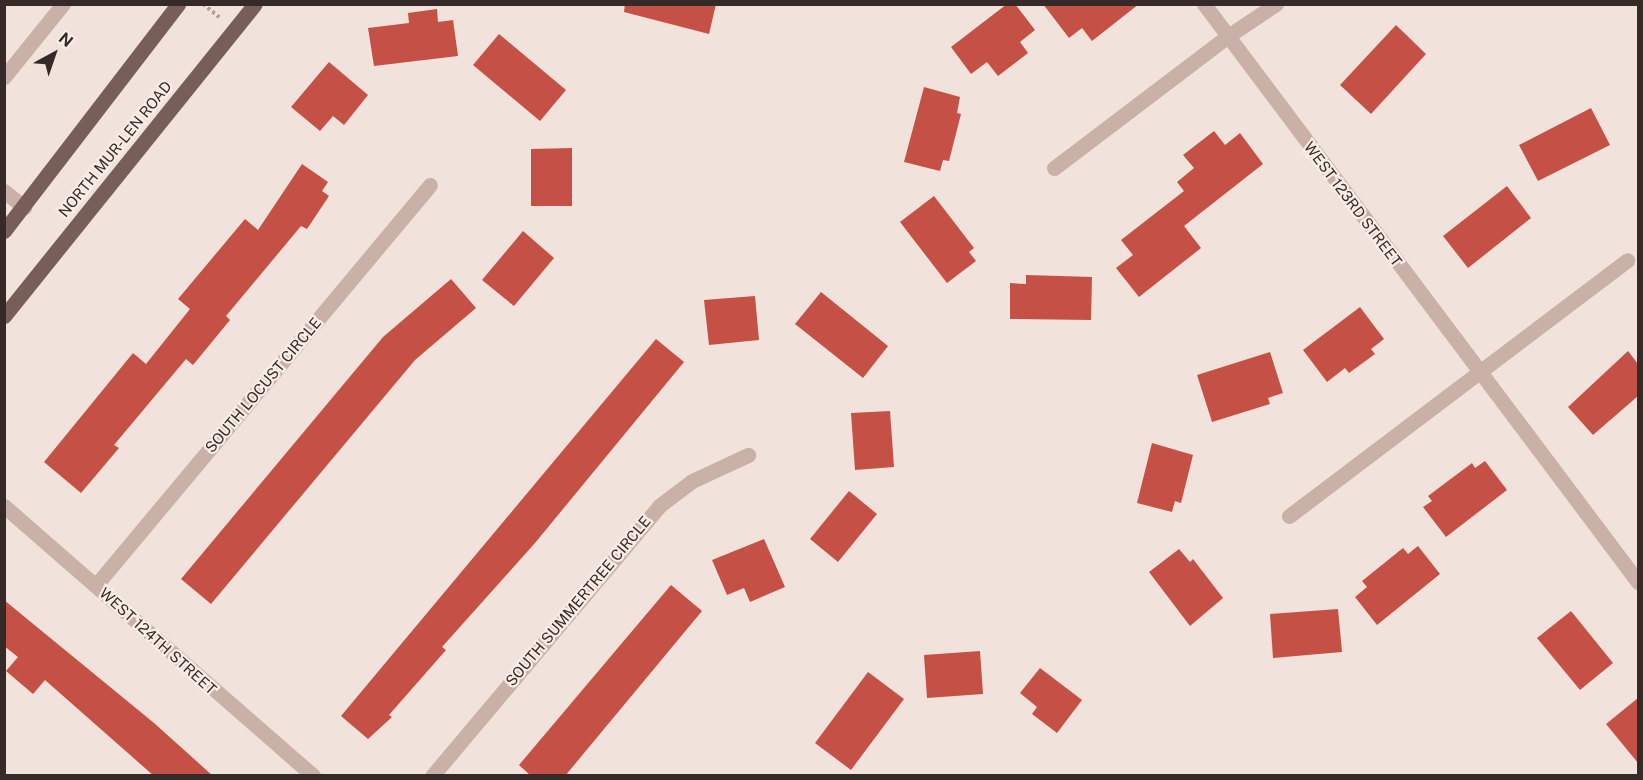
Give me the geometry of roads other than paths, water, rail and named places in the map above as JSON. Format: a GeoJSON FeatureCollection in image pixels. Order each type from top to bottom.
{"type":"FeatureCollection","features":[{"type":"Feature","properties":{"kind":"main road"},"geometry":{"type":"LineString","coordinates":[[4,231],[178,4]]}},
{"type":"Feature","properties":{"kind":"main road","name":"NORTH MUR-LEN ROAD"},"geometry":{"type":"LineString","coordinates":[[4,316],[255,4]]}},
{"type":"Feature","properties":{"kind":"street"},"geometry":{"type":"LineString","coordinates":[[4,77],[63,4]]}},
{"type":"Feature","properties":{"kind":"street","name":"WEST 123RD STREET"},"geometry":{"type":"LineString","coordinates":[[1204,4],[1638,582]]}},
{"type":"Feature","properties":{"kind":"street"},"geometry":{"type":"LineString","coordinates":[[1054,168],[1228,36],[1276,4]]}},
{"type":"Feature","properties":{"kind":"street","name":"SOUTH LOCUST CIRCLE"},"geometry":{"type":"LineString","coordinates":[[96,585],[430,185]]}},
{"type":"Feature","properties":{"kind":"street"},"geometry":{"type":"LineString","coordinates":[[4,192],[24,207]]}},
{"type":"Feature","properties":{"kind":"street"},"geometry":{"type":"LineString","coordinates":[[1288,516],[1627,260]]}},
{"type":"Feature","properties":{"kind":"street","name":"SOUTH SUMMERTREE CIRCLE"},"geometry":{"type":"LineString","coordinates":[[432,776],[659,506],[692,481],[748,455]]}},
{"type":"Feature","properties":{"kind":"street","name":"WEST 124TH STREET"},"geometry":{"type":"LineString","coordinates":[[4,506],[313,776]]}}]}
